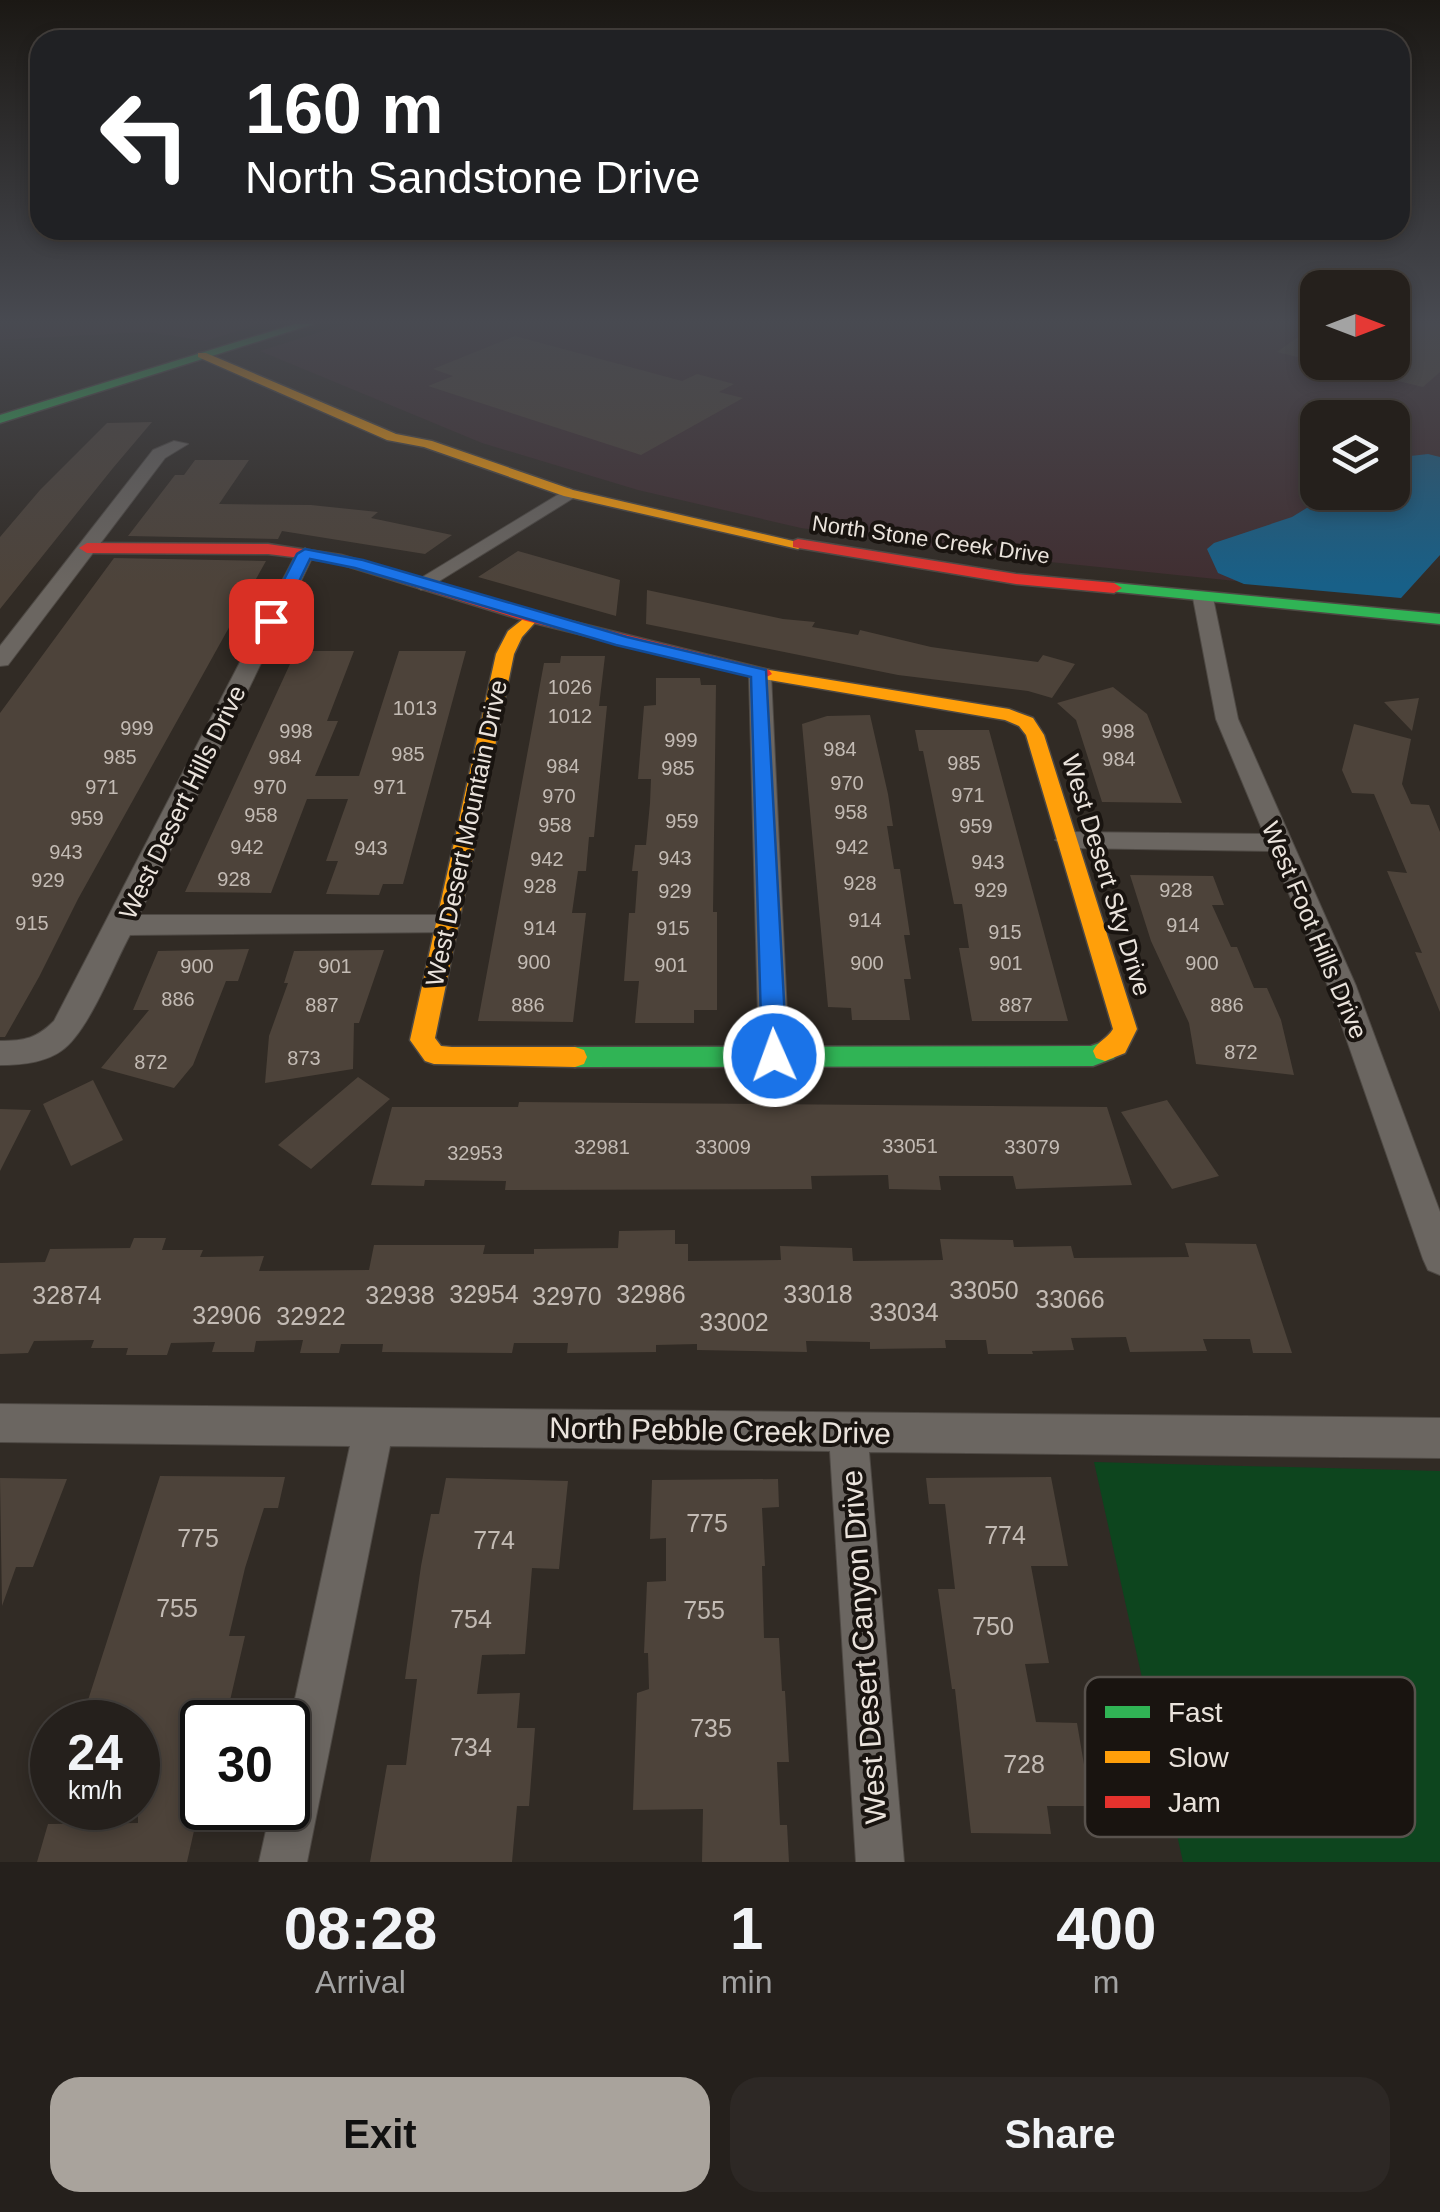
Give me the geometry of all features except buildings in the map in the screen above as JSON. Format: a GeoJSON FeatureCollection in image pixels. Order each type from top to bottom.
{"type":"FeatureCollection","features":[{"type":"Feature","properties":{"kind":"street","name":"North Stone Creek Drive"},"geometry":{"type":"LineString","coordinates":[[336,411],[392,437],[427,444],[570,493],[838,553],[1016,579],[1440,619]]}},
{"type":"Feature","properties":{"kind":"street"},"geometry":{"type":"LineString","coordinates":[[0,660],[159,454],[180,444]]}},
{"type":"Feature","properties":{"kind":"street"},"geometry":{"type":"LineString","coordinates":[[421,584],[570,493]]}},
{"type":"Feature","properties":{"kind":"street"},"geometry":{"type":"LineString","coordinates":[[87,548],[232,548],[305,554],[358,564],[532,617],[760,674],[774,1056]]}},
{"type":"Feature","properties":{"kind":"street","name":"West Desert Hills Drive"},"geometry":{"type":"LineString","coordinates":[[0,1053],[24,1053],[50,1044],[66,1029],[305,554]]}},
{"type":"Feature","properties":{"kind":"street","name":"West Foot Hills Drive"},"geometry":{"type":"LineString","coordinates":[[1203,598],[1216,680],[1228,719],[1342,986],[1440,1259]]}},
{"type":"Feature","properties":{"kind":"street","name":"West Desert Mountain Drive"},"geometry":{"type":"LineString","coordinates":[[532,617],[514,635],[505,654],[422,1040],[434,1054],[452,1057],[774,1056]]}},
{"type":"Feature","properties":{"kind":"street","name":"West Desert Sky Drive"},"geometry":{"type":"LineString","coordinates":[[760,674],[1008,715],[1026,722],[1035,735],[1124,1029],[1116,1046],[1093,1056],[774,1056]]}},
{"type":"Feature","properties":{"kind":"street"},"geometry":{"type":"LineString","coordinates":[[1068,840],[1279,843]]}},
{"type":"Feature","properties":{"kind":"street"},"geometry":{"type":"LineString","coordinates":[[121,925],[446,925]]}},
{"type":"Feature","properties":{"kind":"street","name":"North Pebble Creek Drive"},"geometry":{"type":"LineString","coordinates":[[0,1423],[1440,1438]]}},
{"type":"Feature","properties":{"kind":"street"},"geometry":{"type":"LineString","coordinates":[[283,1862],[374,1427]]}},
{"type":"Feature","properties":{"kind":"street","name":"West Desert Canyon Drive"},"geometry":{"type":"LineString","coordinates":[[848,1432],[880,1862]]}},
{"type":"Feature","properties":{"kind":"shaded area"},"geometry":{"type":"Polygon","coordinates":[[[405,411],[1300,411],[1300,510],[1410,510],[1410,411],[1440,411],[1440,555],[1401,598],[982,555],[801,528],[638,490],[482,443],[405,411]]]}},
{"type":"Feature","properties":{"kind":"green space"},"geometry":{"type":"Polygon","coordinates":[[[1094,1462],[1440,1471],[1440,1862],[1183,1862],[1177,1837],[1415,1837],[1415,1677],[1142,1677],[1094,1462]]]}},
{"type":"Feature","properties":{"kind":"water"},"geometry":{"type":"Polygon","coordinates":[[[1410,456],[1440,457],[1440,555],[1401,598],[1244,584],[1218,573],[1207,549],[1214,543],[1303,510],[1410,510],[1410,456]]]}},
{"type":"Feature","properties":{"kind":"traffic: fast"},"geometry":{"type":"LineString","coordinates":[[0,419],[26,411]]}},
{"type":"Feature","properties":{"kind":"traffic: fast"},"geometry":{"type":"LineString","coordinates":[[1114,588],[1440,619]]}},
{"type":"Feature","properties":{"kind":"traffic: fast"},"geometry":{"type":"LineString","coordinates":[[575,1057],[1093,1056],[1105,1051]]}},
{"type":"Feature","properties":{"kind":"traffic: slow"},"geometry":{"type":"LineString","coordinates":[[332,411],[392,437],[427,444],[569,493],[798,544]]}},
{"type":"Feature","properties":{"kind":"traffic: slow"},"geometry":{"type":"LineString","coordinates":[[532,617],[514,635],[505,654],[422,1040],[434,1054],[452,1057],[575,1057]]}},
{"type":"Feature","properties":{"kind":"traffic: slow"},"geometry":{"type":"LineString","coordinates":[[763,674],[1009,715],[1026,722],[1035,735],[1125,1029],[1116,1046],[1105,1051]]}},
{"type":"Feature","properties":{"kind":"traffic: jam"},"geometry":{"type":"LineString","coordinates":[[798,544],[1016,579],[1114,588]]}},
{"type":"Feature","properties":{"kind":"traffic: jam"},"geometry":{"type":"LineString","coordinates":[[87,548],[268,549],[336,558],[532,617],[763,674]]}},
{"type":"Feature","properties":{"kind":"route"},"geometry":{"type":"LineString","coordinates":[[271,621],[305,554],[358,564],[622,642],[760,674],[774,1056]]}}]}
